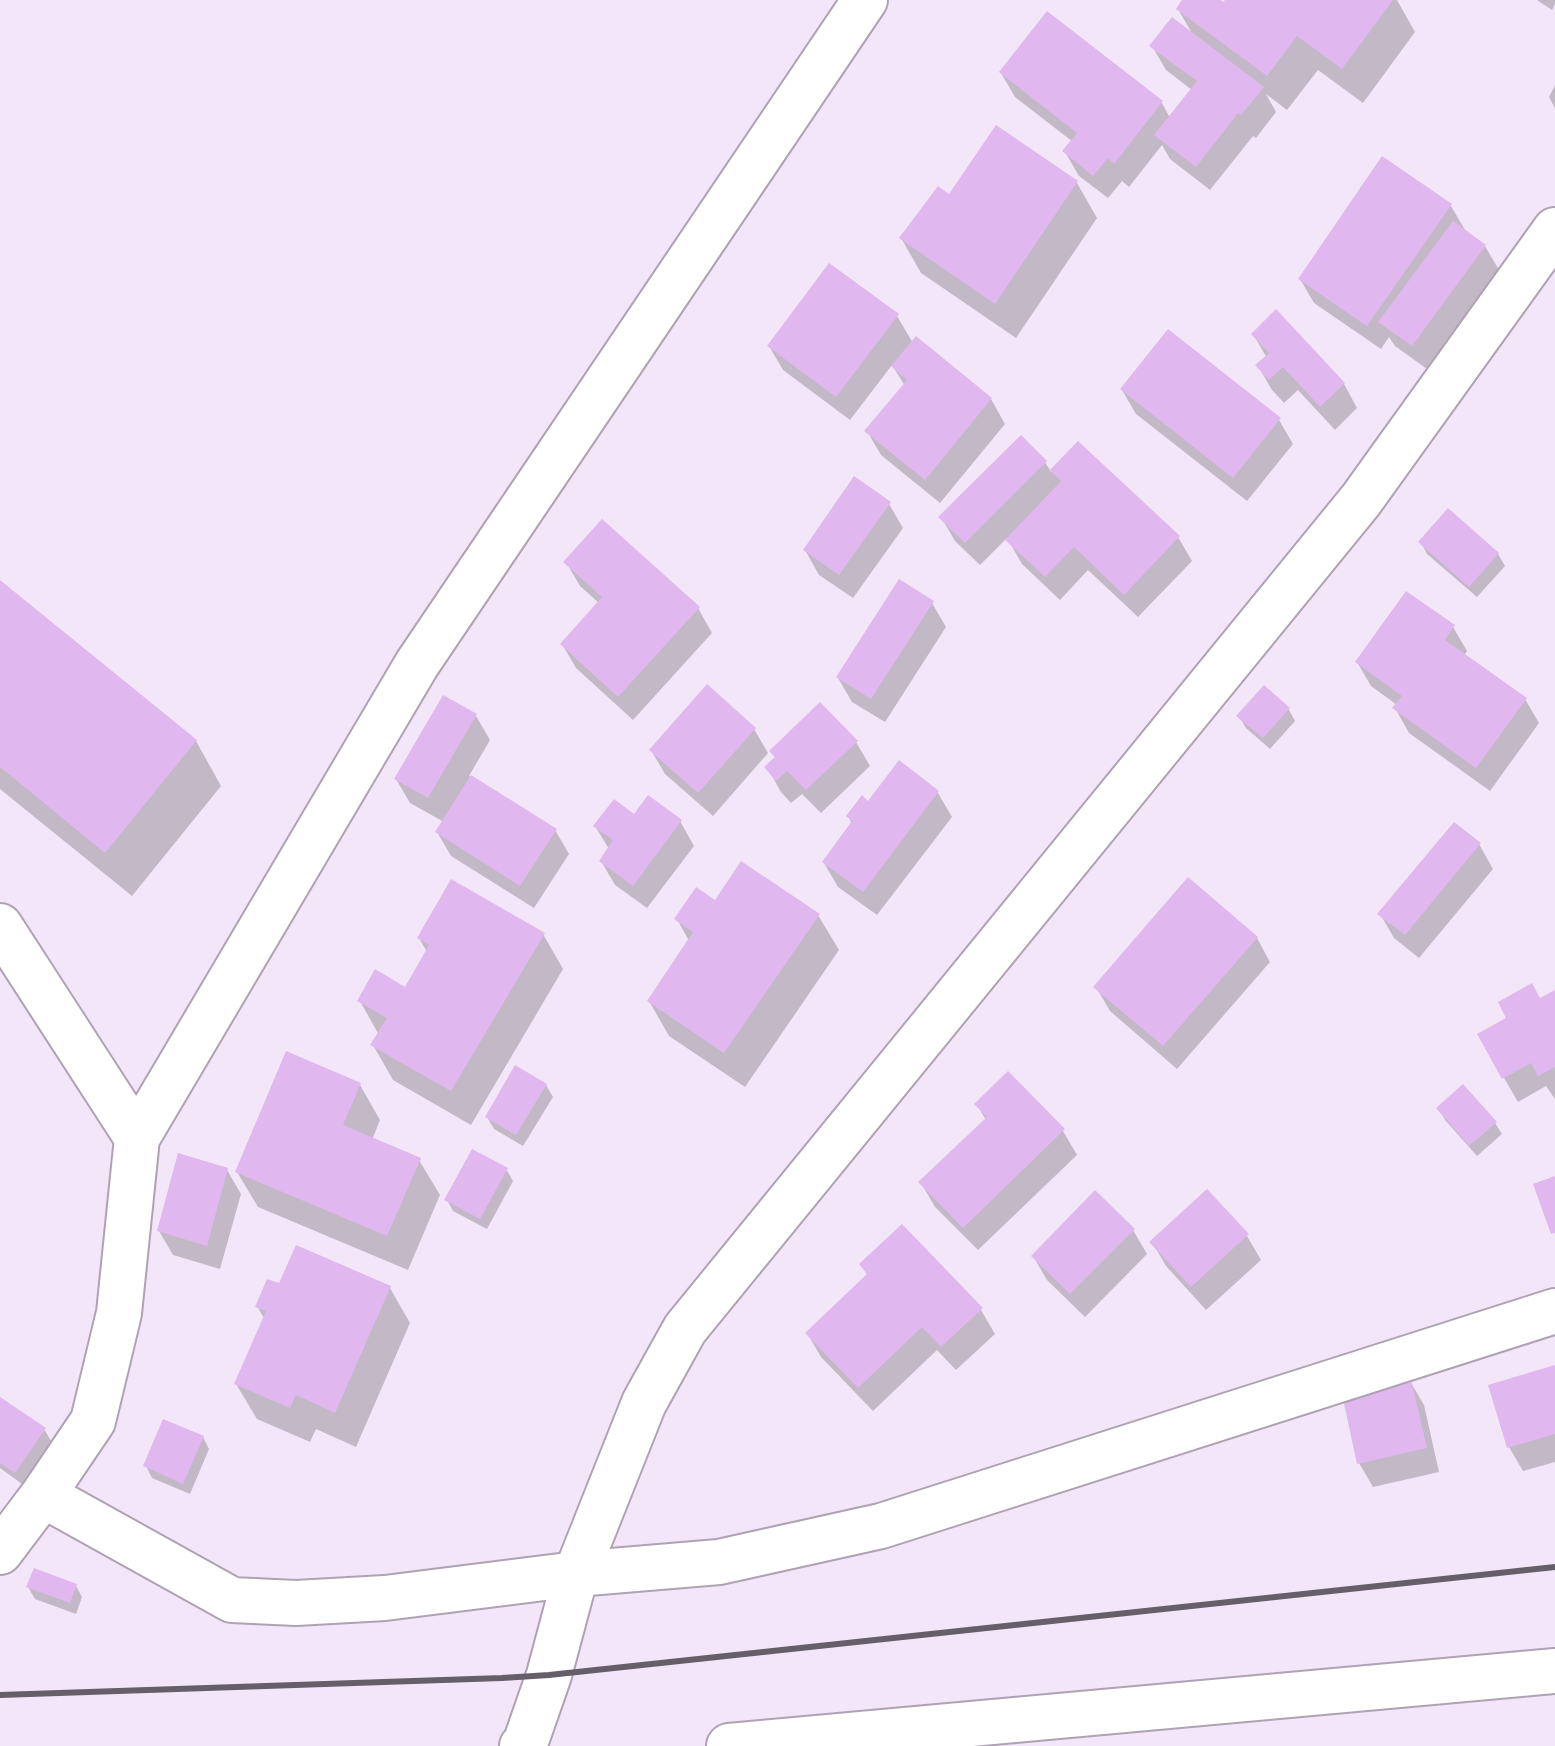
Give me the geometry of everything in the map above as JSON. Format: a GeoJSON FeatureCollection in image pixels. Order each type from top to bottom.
{"type":"FeatureCollection","features":[{"type":"Feature","properties":{"kind":"street"},"geometry":{"type":"LineString","coordinates":[[0,1552],[93,1421],[119,1313],[137,1138],[417,664],[865,0]]}},
{"type":"Feature","properties":{"kind":"street"},"geometry":{"type":"LineString","coordinates":[[522,1746],[549,1675],[576,1574],[644,1403],[685,1329],[1361,500],[1555,230]]}},
{"type":"Feature","properties":{"kind":"street"},"geometry":{"type":"LineString","coordinates":[[0,926],[137,1138]]}},
{"type":"Feature","properties":{"kind":"street"},"geometry":{"type":"LineString","coordinates":[[43,1495],[232,1600],[296,1603],[385,1598],[576,1574],[719,1562],[881,1526],[1555,1311]]}},
{"type":"Feature","properties":{"kind":"street"},"geometry":{"type":"LineString","coordinates":[[729,1746],[1555,1671]]}},
{"type":"Feature","properties":{"kind":"building"},"geometry":{"type":"Polygon","coordinates":[[[1182,0],[1393,0],[1342,69],[1297,36],[1267,76],[1176,9],[1182,0]]]}},
{"type":"Feature","properties":{"kind":"building"},"geometry":{"type":"Polygon","coordinates":[[[1047,11],[1163,101],[1114,164],[1108,158],[1093,176],[1062,151],[1077,133],[999,72],[1047,11]]]}},
{"type":"Feature","properties":{"kind":"building"},"geometry":{"type":"Polygon","coordinates":[[[1172,17],[1264,87],[1241,115],[1238,113],[1196,167],[1154,135],[1197,81],[1149,46],[1172,17]]]}},
{"type":"Feature","properties":{"kind":"building"},"geometry":{"type":"Polygon","coordinates":[[[996,125],[1078,181],[995,304],[899,238],[938,186],[949,194],[996,125]]]}},
{"type":"Feature","properties":{"kind":"building"},"geometry":{"type":"Polygon","coordinates":[[[1382,156],[1452,204],[1367,326],[1298,279],[1382,156]]]}},
{"type":"Feature","properties":{"kind":"building"},"geometry":{"type":"Polygon","coordinates":[[[1453,221],[1486,245],[1412,346],[1378,322],[1453,221]]]}},
{"type":"Feature","properties":{"kind":"building"},"geometry":{"type":"Polygon","coordinates":[[[829,263],[899,314],[836,397],[767,346],[829,263]]]}},
{"type":"Feature","properties":{"kind":"building"},"geometry":{"type":"Polygon","coordinates":[[[1276,309],[1345,383],[1320,407],[1283,367],[1269,380],[1255,365],[1269,353],[1251,334],[1276,309]]]}},
{"type":"Feature","properties":{"kind":"building"},"geometry":{"type":"Polygon","coordinates":[[[1168,329],[1281,418],[1233,478],[1120,389],[1168,329]]]}},
{"type":"Feature","properties":{"kind":"building"},"geometry":{"type":"Polygon","coordinates":[[[916,336],[992,398],[925,480],[864,431],[907,380],[891,366],[916,336]]]}},
{"type":"Feature","properties":{"kind":"building"},"geometry":{"type":"Polygon","coordinates":[[[1021,435],[1047,461],[965,543],[938,517],[1021,435]]]}},
{"type":"Feature","properties":{"kind":"building"},"geometry":{"type":"Polygon","coordinates":[[[1078,441],[1180,536],[1124,595],[1074,547],[1045,577],[1005,540],[1061,481],[1050,470],[1078,441]]]}},
{"type":"Feature","properties":{"kind":"building"},"geometry":{"type":"Polygon","coordinates":[[[854,476],[891,502],[839,575],[803,550],[854,476]]]}},
{"type":"Feature","properties":{"kind":"building"},"geometry":{"type":"Polygon","coordinates":[[[1448,508],[1499,553],[1469,587],[1418,542],[1448,508]]]}},
{"type":"Feature","properties":{"kind":"building"},"geometry":{"type":"Polygon","coordinates":[[[602,519],[700,607],[618,697],[560,644],[602,597],[563,562],[602,519]]]}},
{"type":"Feature","properties":{"kind":"building"},"geometry":{"type":"Polygon","coordinates":[[[899,579],[934,601],[871,699],[836,677],[899,579]]]}},
{"type":"Feature","properties":{"kind":"building"},"geometry":{"type":"Polygon","coordinates":[[[0,580],[197,740],[105,853],[0,767],[0,580]]]}},
{"type":"Feature","properties":{"kind":"building"},"geometry":{"type":"Polygon","coordinates":[[[1406,591],[1455,625],[1445,640],[1527,698],[1476,768],[1392,708],[1402,696],[1355,662],[1406,591]]]}},
{"type":"Feature","properties":{"kind":"building"},"geometry":{"type":"Polygon","coordinates":[[[707,684],[756,728],[698,793],[649,750],[707,684]]]}},
{"type":"Feature","properties":{"kind":"building"},"geometry":{"type":"Polygon","coordinates":[[[1264,685],[1290,708],[1263,738],[1236,716],[1264,685]]]}},
{"type":"Feature","properties":{"kind":"building"},"geometry":{"type":"Polygon","coordinates":[[[443,695],[477,714],[428,798],[394,779],[443,695]]]}},
{"type":"Feature","properties":{"kind":"building"},"geometry":{"type":"Polygon","coordinates":[[[820,702],[858,741],[806,790],[787,771],[776,781],[764,767],[775,757],[769,751],[820,702]]]}},
{"type":"Feature","properties":{"kind":"building"},"geometry":{"type":"Polygon","coordinates":[[[899,760],[939,791],[863,892],[822,862],[852,821],[846,816],[862,795],[868,801],[899,760]]]}},
{"type":"Feature","properties":{"kind":"building"},"geometry":{"type":"Polygon","coordinates":[[[471,775],[557,829],[520,886],[435,832],[471,775]]]}},
{"type":"Feature","properties":{"kind":"building"},"geometry":{"type":"Polygon","coordinates":[[[648,795],[682,820],[633,886],[599,861],[613,840],[593,826],[614,799],[634,814],[648,795]]]}},
{"type":"Feature","properties":{"kind":"building"},"geometry":{"type":"Polygon","coordinates":[[[1454,822],[1481,843],[1405,935],[1377,914],[1454,822]]]}},
{"type":"Feature","properties":{"kind":"building"},"geometry":{"type":"Polygon","coordinates":[[[741,861],[820,914],[724,1053],[647,1001],[693,932],[674,919],[696,887],[715,900],[741,861]]]}},
{"type":"Feature","properties":{"kind":"building"},"geometry":{"type":"Polygon","coordinates":[[[1188,877],[1258,937],[1163,1046],[1093,987],[1188,877]]]}},
{"type":"Feature","properties":{"kind":"building"},"geometry":{"type":"Polygon","coordinates":[[[451,879],[545,933],[451,1091],[370,1045],[387,1018],[357,1001],[375,969],[405,987],[429,945],[417,938],[451,879]]]}},
{"type":"Feature","properties":{"kind":"building"},"geometry":{"type":"Polygon","coordinates":[[[1532,983],[1540,998],[1555,990],[1555,1067],[1538,1076],[1531,1063],[1502,1079],[1477,1034],[1506,1018],[1498,1002],[1532,983]]]}},
{"type":"Feature","properties":{"kind":"building"},"geometry":{"type":"Polygon","coordinates":[[[286,1051],[361,1083],[343,1125],[421,1158],[387,1236],[235,1172],[286,1051]]]}},
{"type":"Feature","properties":{"kind":"building"},"geometry":{"type":"Polygon","coordinates":[[[515,1065],[547,1084],[516,1135],[485,1117],[515,1065]]]}},
{"type":"Feature","properties":{"kind":"building"},"geometry":{"type":"Polygon","coordinates":[[[1008,1071],[1065,1129],[963,1228],[918,1182],[987,1117],[974,1104],[1008,1071]]]}},
{"type":"Feature","properties":{"kind":"building"},"geometry":{"type":"Polygon","coordinates":[[[1463,1084],[1497,1122],[1469,1146],[1436,1108],[1463,1084]]]}},
{"type":"Feature","properties":{"kind":"building"},"geometry":{"type":"Polygon","coordinates":[[[472,1149],[508,1168],[480,1219],[444,1200],[472,1149]]]}},
{"type":"Feature","properties":{"kind":"building"},"geometry":{"type":"Polygon","coordinates":[[[178,1153],[228,1168],[207,1246],[157,1231],[178,1153]]]}},
{"type":"Feature","properties":{"kind":"building"},"geometry":{"type":"Polygon","coordinates":[[[1555,1176],[1555,1233],[1551,1234],[1533,1184],[1555,1176]]]}},
{"type":"Feature","properties":{"kind":"building"},"geometry":{"type":"Polygon","coordinates":[[[1207,1189],[1249,1234],[1191,1287],[1149,1242],[1207,1189]]]}},
{"type":"Feature","properties":{"kind":"building"},"geometry":{"type":"Polygon","coordinates":[[[1095,1190],[1135,1229],[1070,1294],[1031,1256],[1095,1190]]]}},
{"type":"Feature","properties":{"kind":"building"},"geometry":{"type":"Polygon","coordinates":[[[902,1224],[983,1308],[941,1347],[922,1327],[858,1388],[805,1333],[867,1274],[859,1264],[902,1224]]]}},
{"type":"Feature","properties":{"kind":"building"},"geometry":{"type":"Polygon","coordinates":[[[296,1245],[391,1286],[335,1413],[296,1395],[290,1408],[234,1384],[266,1311],[255,1307],[267,1279],[279,1283],[296,1245]]]}},
{"type":"Feature","properties":{"kind":"building"},"geometry":{"type":"Polygon","coordinates":[[[1555,1365],[1555,1434],[1507,1448],[1488,1385],[1555,1365]]]}},
{"type":"Feature","properties":{"kind":"building"},"geometry":{"type":"Polygon","coordinates":[[[1411,1379],[1427,1448],[1357,1464],[1342,1394],[1411,1379]]]}},
{"type":"Feature","properties":{"kind":"building"},"geometry":{"type":"Polygon","coordinates":[[[0,1397],[46,1428],[15,1473],[0,1463],[0,1397]]]}},
{"type":"Feature","properties":{"kind":"building"},"geometry":{"type":"Polygon","coordinates":[[[163,1419],[204,1436],[183,1484],[143,1466],[163,1419]]]}},
{"type":"Feature","properties":{"kind":"building"},"geometry":{"type":"Polygon","coordinates":[[[34,1568],[77,1584],[70,1603],[26,1587],[34,1568]]]}},
{"type":"Feature","properties":{"kind":"railway"},"geometry":{"type":"LineString","coordinates":[[0,1695],[549,1675],[1555,1567]]}}]}
